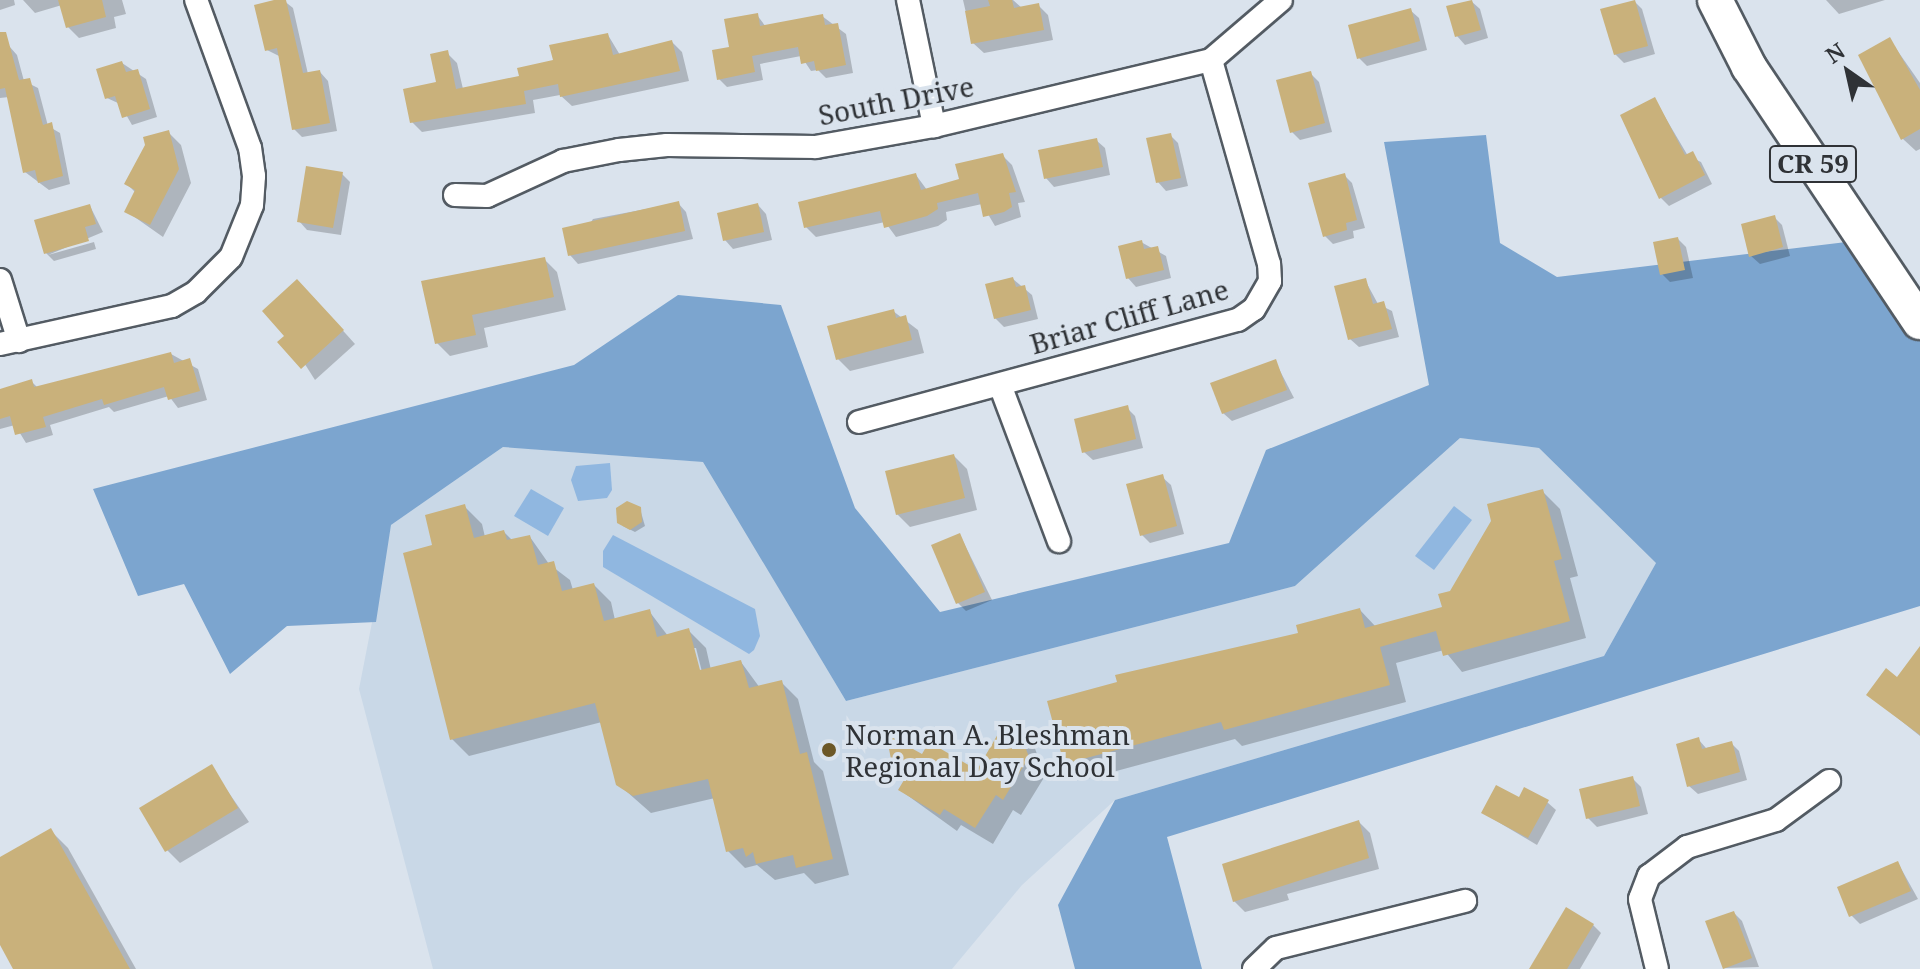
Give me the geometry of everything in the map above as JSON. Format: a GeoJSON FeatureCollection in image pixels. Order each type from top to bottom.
{"type":"FeatureCollection","features":[{"type":"Feature","properties":{"kind":"main road","name":"CR 59"},"geometry":{"type":"LineString","coordinates":[[1715,0],[1749,67],[1919,317]]}},
{"type":"Feature","properties":{"kind":"street"},"geometry":{"type":"LineString","coordinates":[[0,280],[10,342],[172,306],[216,275],[244,234],[252,205],[250,148],[196,0]]}},
{"type":"Feature","properties":{"kind":"street"},"geometry":{"type":"LineString","coordinates":[[908,0],[934,126]]}},
{"type":"Feature","properties":{"kind":"street","name":"South Drive"},"geometry":{"type":"LineString","coordinates":[[455,195],[487,196],[563,161],[619,150],[667,145],[816,147],[934,126],[1211,60],[1281,0]]}},
{"type":"Feature","properties":{"kind":"street","name":"Briar Cliff Lane"},"geometry":{"type":"LineString","coordinates":[[859,422],[1238,320],[1265,294],[1269,264],[1211,60]]}},
{"type":"Feature","properties":{"kind":"street"},"geometry":{"type":"LineString","coordinates":[[1000,385],[1059,541]]}},
{"type":"Feature","properties":{"kind":"street"},"geometry":{"type":"LineString","coordinates":[[1657,969],[1640,899],[1656,868],[1687,847],[1776,820],[1829,781]]}},
{"type":"Feature","properties":{"kind":"street"},"geometry":{"type":"LineString","coordinates":[[1254,969],[1276,948],[1465,901]]}},
{"type":"Feature","properties":{"kind":"shaded area"},"geometry":{"type":"Polygon","coordinates":[[[1486,135],[1500,243],[1557,277],[1863,240],[1920,322],[1920,606],[1167,837],[1202,969],[1075,969],[1058,905],[1115,800],[1604,656],[1656,563],[1539,448],[1460,438],[1295,586],[846,701],[703,462],[503,447],[391,525],[376,622],[287,626],[230,674],[184,584],[138,596],[93,489],[574,365],[678,295],[781,305],[855,508],[940,612],[1229,543],[1266,450],[1429,385],[1384,142],[1486,135]]]}},
{"type":"Feature","properties":{"kind":"shaded area","name":"Norman A. Bleshman Regional Day School"},"geometry":{"type":"Polygon","coordinates":[[[1460,438],[1539,448],[1656,563],[1604,656],[1115,800],[1022,885],[952,969],[433,969],[359,689],[391,525],[503,447],[704,462],[846,701],[1295,586],[1460,438]]]}},
{"type":"Feature","properties":{"kind":"shaded area"},"geometry":{"type":"Polygon","coordinates":[[[610,463],[612,490],[607,498],[578,501],[571,480],[576,466],[610,463]]]}},
{"type":"Feature","properties":{"kind":"shaded area"},"geometry":{"type":"Polygon","coordinates":[[[531,489],[564,508],[548,536],[514,516],[531,489]]]}},
{"type":"Feature","properties":{"kind":"shaded area"},"geometry":{"type":"Polygon","coordinates":[[[1454,506],[1472,520],[1434,570],[1415,556],[1454,506]]]}},
{"type":"Feature","properties":{"kind":"shaded area"},"geometry":{"type":"Polygon","coordinates":[[[613,535],[755,609],[760,636],[754,650],[749,654],[603,567],[603,551],[613,535]]]}},
{"type":"Feature","properties":{"kind":"building"},"geometry":{"type":"Polygon","coordinates":[[[58,0],[102,0],[106,17],[66,28],[58,0]]]}},
{"type":"Feature","properties":{"kind":"building"},"geometry":{"type":"Polygon","coordinates":[[[286,0],[303,73],[320,70],[330,123],[292,130],[277,48],[265,51],[254,5],[286,0]]]}},
{"type":"Feature","properties":{"kind":"building"},"geometry":{"type":"Polygon","coordinates":[[[988,0],[1012,0],[1014,8],[1039,3],[1044,30],[971,44],[965,11],[990,6],[988,0]]]}},
{"type":"Feature","properties":{"kind":"building"},"geometry":{"type":"Polygon","coordinates":[[[1472,0],[1481,30],[1455,37],[1446,6],[1472,0]]]}},
{"type":"Feature","properties":{"kind":"building"},"geometry":{"type":"Polygon","coordinates":[[[1635,0],[1648,46],[1614,55],[1600,9],[1635,0]]]}},
{"type":"Feature","properties":{"kind":"building"},"geometry":{"type":"Polygon","coordinates":[[[1411,8],[1420,41],[1357,59],[1348,25],[1411,8]]]}},
{"type":"Feature","properties":{"kind":"building"},"geometry":{"type":"Polygon","coordinates":[[[758,13],[760,26],[823,14],[825,25],[838,23],[846,65],[816,71],[814,61],[801,64],[798,47],[752,56],[755,72],[717,80],[712,50],[729,47],[724,19],[758,13]]]}},
{"type":"Feature","properties":{"kind":"building"},"geometry":{"type":"Polygon","coordinates":[[[0,32],[6,32],[19,80],[30,78],[43,125],[52,122],[63,176],[38,183],[35,170],[23,173],[5,88],[0,89],[0,32]]]}},
{"type":"Feature","properties":{"kind":"building"},"geometry":{"type":"Polygon","coordinates":[[[608,33],[613,55],[672,40],[680,71],[560,97],[558,84],[524,91],[526,104],[410,123],[403,89],[436,82],[430,54],[448,50],[456,89],[519,76],[517,68],[553,60],[549,45],[608,33]]]}},
{"type":"Feature","properties":{"kind":"building"},"geometry":{"type":"Polygon","coordinates":[[[1890,37],[1920,90],[1920,129],[1901,140],[1858,55],[1890,37]]]}},
{"type":"Feature","properties":{"kind":"building"},"geometry":{"type":"Polygon","coordinates":[[[122,61],[126,72],[138,69],[150,109],[122,118],[115,96],[105,99],[96,69],[122,61]]]}},
{"type":"Feature","properties":{"kind":"building"},"geometry":{"type":"Polygon","coordinates":[[[1311,71],[1325,123],[1290,133],[1276,80],[1311,71]]]}},
{"type":"Feature","properties":{"kind":"building"},"geometry":{"type":"Polygon","coordinates":[[[1655,97],[1685,155],[1693,151],[1705,175],[1659,199],[1620,115],[1655,97]]]}},
{"type":"Feature","properties":{"kind":"building"},"geometry":{"type":"Polygon","coordinates":[[[169,130],[179,169],[150,225],[124,212],[135,190],[124,184],[145,145],[143,137],[169,130]]]}},
{"type":"Feature","properties":{"kind":"building"},"geometry":{"type":"Polygon","coordinates":[[[1171,133],[1181,178],[1156,183],[1146,138],[1171,133]]]}},
{"type":"Feature","properties":{"kind":"building"},"geometry":{"type":"Polygon","coordinates":[[[1097,138],[1103,167],[1044,179],[1038,150],[1097,138]]]}},
{"type":"Feature","properties":{"kind":"building"},"geometry":{"type":"Polygon","coordinates":[[[1003,153],[1016,192],[1009,193],[1012,207],[1004,212],[983,217],[978,193],[937,203],[938,209],[927,216],[884,228],[880,211],[804,228],[798,202],[916,173],[921,190],[959,179],[955,164],[1003,153]]]}},
{"type":"Feature","properties":{"kind":"building"},"geometry":{"type":"Polygon","coordinates":[[[306,166],[343,172],[333,228],[297,222],[306,166]]]}},
{"type":"Feature","properties":{"kind":"building"},"geometry":{"type":"Polygon","coordinates":[[[1345,173],[1357,220],[1346,223],[1347,230],[1323,237],[1308,183],[1345,173]]]}},
{"type":"Feature","properties":{"kind":"building"},"geometry":{"type":"Polygon","coordinates":[[[679,201],[685,231],[568,256],[562,228],[679,201]]]}},
{"type":"Feature","properties":{"kind":"building"},"geometry":{"type":"Polygon","coordinates":[[[758,203],[764,232],[723,241],[717,213],[758,203]]]}},
{"type":"Feature","properties":{"kind":"building"},"geometry":{"type":"Polygon","coordinates":[[[90,204],[96,224],[85,227],[89,241],[44,254],[34,220],[90,204]]]}},
{"type":"Feature","properties":{"kind":"building"},"geometry":{"type":"Polygon","coordinates":[[[1775,215],[1783,247],[1749,257],[1741,224],[1775,215]]]}},
{"type":"Feature","properties":{"kind":"building"},"geometry":{"type":"Polygon","coordinates":[[[1678,237],[1685,270],[1660,275],[1653,242],[1678,237]]]}},
{"type":"Feature","properties":{"kind":"building"},"geometry":{"type":"Polygon","coordinates":[[[1142,240],[1144,249],[1158,246],[1164,270],[1126,279],[1118,246],[1142,240]]]}},
{"type":"Feature","properties":{"kind":"building"},"geometry":{"type":"Polygon","coordinates":[[[545,257],[554,297],[472,315],[476,335],[435,344],[421,281],[545,257]]]}},
{"type":"Feature","properties":{"kind":"building"},"geometry":{"type":"Polygon","coordinates":[[[1013,277],[1016,287],[1025,285],[1031,310],[994,319],[985,284],[1013,277]]]}},
{"type":"Feature","properties":{"kind":"building"},"geometry":{"type":"Polygon","coordinates":[[[1366,278],[1373,304],[1384,301],[1392,329],[1348,340],[1334,286],[1366,278]]]}},
{"type":"Feature","properties":{"kind":"building"},"geometry":{"type":"Polygon","coordinates":[[[297,279],[344,330],[301,369],[277,342],[284,336],[262,311],[297,279]]]}},
{"type":"Feature","properties":{"kind":"building"},"geometry":{"type":"Polygon","coordinates":[[[894,309],[896,318],[906,315],[912,340],[836,360],[827,326],[894,309]]]}},
{"type":"Feature","properties":{"kind":"building"},"geometry":{"type":"Polygon","coordinates":[[[171,352],[174,363],[190,358],[200,391],[168,400],[164,387],[104,405],[102,399],[43,417],[46,427],[15,435],[10,416],[0,419],[0,389],[32,379],[34,387],[171,352]]]}},
{"type":"Feature","properties":{"kind":"building"},"geometry":{"type":"Polygon","coordinates":[[[1276,359],[1287,390],[1222,414],[1210,383],[1276,359]]]}},
{"type":"Feature","properties":{"kind":"building"},"geometry":{"type":"Polygon","coordinates":[[[1128,405],[1136,439],[1082,453],[1074,419],[1128,405]]]}},
{"type":"Feature","properties":{"kind":"building"},"geometry":{"type":"Polygon","coordinates":[[[954,454],[965,498],[896,515],[885,471],[954,454]]]}},
{"type":"Feature","properties":{"kind":"building"},"geometry":{"type":"Polygon","coordinates":[[[1163,474],[1177,526],[1140,536],[1126,484],[1163,474]]]}},
{"type":"Feature","properties":{"kind":"building"},"geometry":{"type":"Polygon","coordinates":[[[1543,489],[1562,559],[1554,561],[1570,621],[1443,656],[1436,631],[1380,647],[1390,685],[1224,730],[1221,722],[1064,764],[1047,701],[1117,682],[1115,675],[1298,633],[1296,625],[1360,608],[1365,628],[1442,607],[1438,594],[1450,591],[1491,521],[1487,504],[1543,489]]]}},
{"type":"Feature","properties":{"kind":"building"},"geometry":{"type":"Polygon","coordinates":[[[627,501],[641,507],[642,522],[630,530],[617,523],[616,508],[627,501]]]}},
{"type":"Feature","properties":{"kind":"building"},"geometry":{"type":"Polygon","coordinates":[[[465,504],[474,538],[504,530],[507,540],[530,535],[538,565],[554,561],[562,591],[594,583],[604,621],[650,609],[657,637],[689,628],[700,670],[741,660],[749,688],[782,680],[800,754],[807,752],[833,859],[796,868],[793,855],[756,864],[753,852],[746,857],[743,848],[726,852],[708,779],[633,796],[616,785],[595,703],[450,740],[403,553],[432,545],[425,515],[465,504]]]}},
{"type":"Feature","properties":{"kind":"building"},"geometry":{"type":"Polygon","coordinates":[[[960,533],[985,592],[956,604],[931,545],[960,533]]]}},
{"type":"Feature","properties":{"kind":"building"},"geometry":{"type":"Polygon","coordinates":[[[1920,646],[1920,735],[1866,695],[1886,668],[1897,677],[1920,646]]]}},
{"type":"Feature","properties":{"kind":"building"},"geometry":{"type":"Polygon","coordinates":[[[1016,723],[1029,757],[1003,800],[996,795],[975,828],[944,809],[940,815],[898,790],[904,780],[894,774],[886,734],[922,754],[929,742],[977,770],[1002,727],[1016,723]]]}},
{"type":"Feature","properties":{"kind":"building"},"geometry":{"type":"Polygon","coordinates":[[[1699,737],[1702,749],[1732,741],[1740,772],[1687,787],[1676,744],[1699,737]]]}},
{"type":"Feature","properties":{"kind":"building"},"geometry":{"type":"Polygon","coordinates":[[[212,764],[238,808],[165,852],[139,808],[212,764]]]}},
{"type":"Feature","properties":{"kind":"building"},"geometry":{"type":"Polygon","coordinates":[[[1633,776],[1640,806],[1586,819],[1579,789],[1633,776]]]}},
{"type":"Feature","properties":{"kind":"building"},"geometry":{"type":"Polygon","coordinates":[[[1496,785],[1519,797],[1524,787],[1549,800],[1528,838],[1481,813],[1496,785]]]}},
{"type":"Feature","properties":{"kind":"building"},"geometry":{"type":"Polygon","coordinates":[[[1359,820],[1369,858],[1233,902],[1222,864],[1359,820]]]}},
{"type":"Feature","properties":{"kind":"building"},"geometry":{"type":"Polygon","coordinates":[[[51,828],[130,969],[13,969],[0,945],[0,857],[51,828]]]}},
{"type":"Feature","properties":{"kind":"building"},"geometry":{"type":"Polygon","coordinates":[[[1898,861],[1911,891],[1849,917],[1837,887],[1898,861]]]}},
{"type":"Feature","properties":{"kind":"building"},"geometry":{"type":"Polygon","coordinates":[[[1566,907],[1594,924],[1567,969],[1529,969],[1566,907]]]}},
{"type":"Feature","properties":{"kind":"building"},"geometry":{"type":"Polygon","coordinates":[[[1734,911],[1752,958],[1723,969],[1705,921],[1734,911]]]}},
{"type":"Feature","properties":{"kind":"place","name":"Norman A. Bleshman Regional Day School"},"geometry":{"type":"Point","coordinates":[829,750]}}]}
